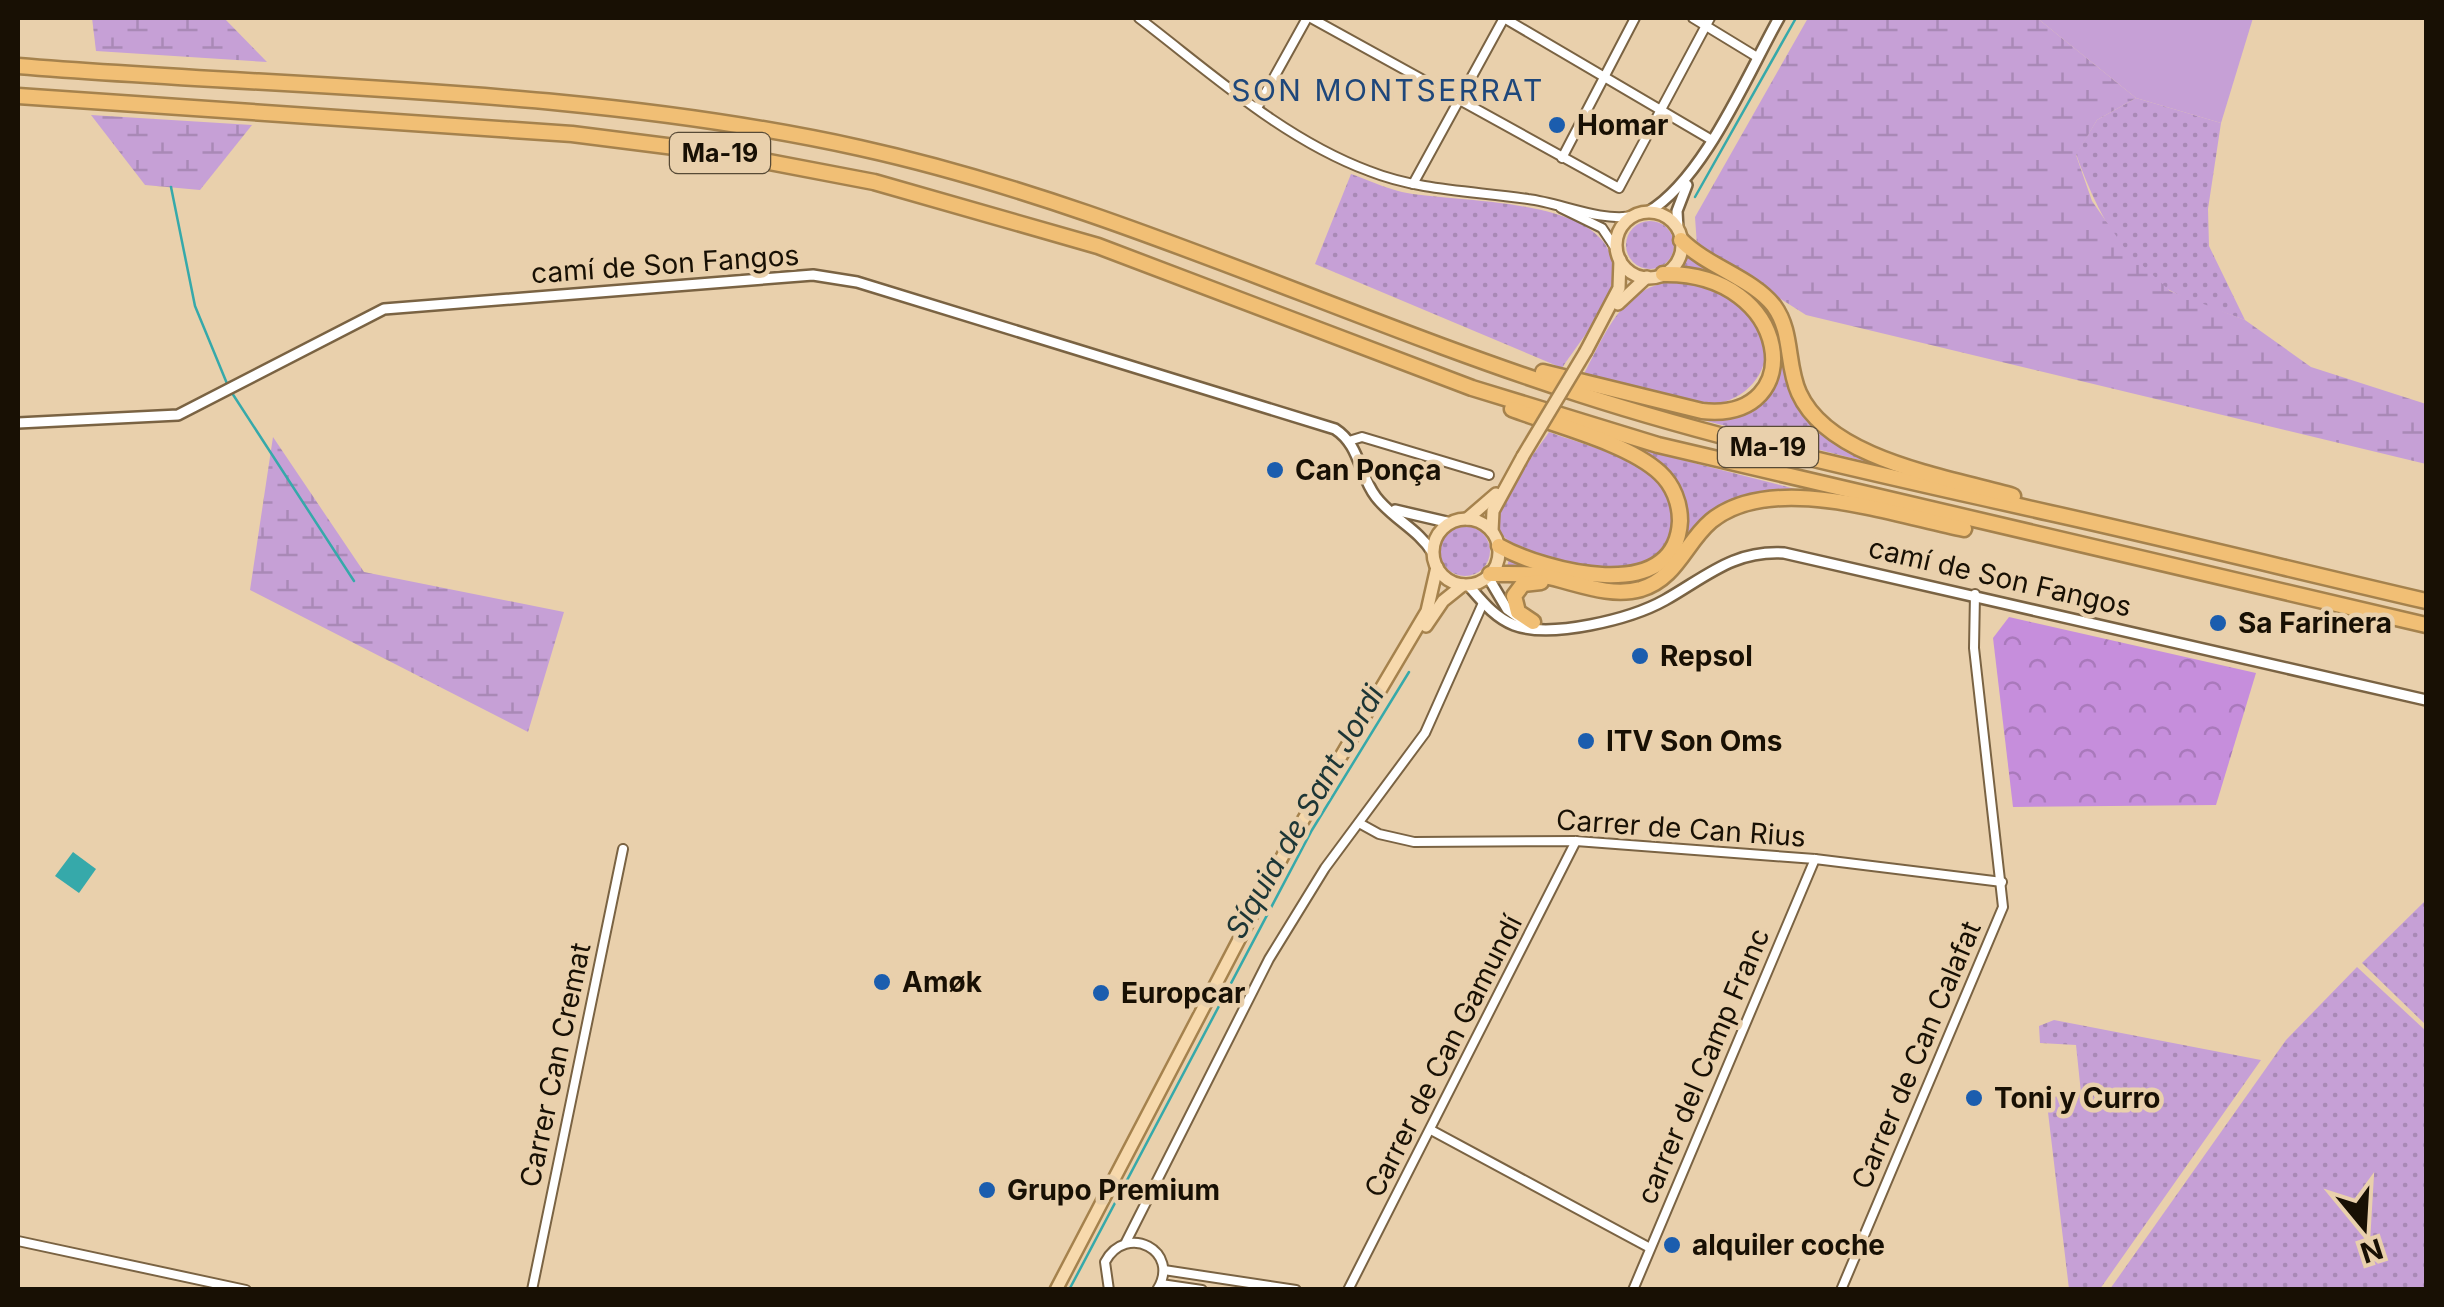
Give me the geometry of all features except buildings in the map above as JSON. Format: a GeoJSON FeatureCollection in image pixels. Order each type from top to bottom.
{"type":"FeatureCollection","features":[{"type":"Feature","properties":{"kind":"highway","name":"Ma-19"},"geometry":{"type":"LineString","coordinates":[[18,66],[542,101],[676,116],[842,144],[1082,209],[1486,362],[1698,429],[2426,600]]}},
{"type":"Feature","properties":{"kind":"highway","name":"Ma-19"},"geometry":{"type":"LineString","coordinates":[[18,96],[523,129],[709,151],[824,171],[1061,234],[1472,388],[1691,454],[2426,625]]}},
{"type":"Feature","properties":{"kind":"highway"},"geometry":{"type":"LineString","coordinates":[[1680,235],[1701,260],[1761,293],[1775,307],[1787,335],[1799,393],[1832,434],[1870,452],[2026,500],[2055,514]]}},
{"type":"Feature","properties":{"kind":"highway"},"geometry":{"type":"LineString","coordinates":[[1486,362],[1512,363],[1702,411],[1721,412],[1745,403],[1765,384],[1772,366],[1773,340],[1766,322],[1748,302],[1716,285],[1691,276],[1663,274]]}},
{"type":"Feature","properties":{"kind":"highway"},"geometry":{"type":"LineString","coordinates":[[1472,388],[1492,402],[1644,461],[1665,478],[1679,509],[1678,532],[1670,549],[1658,564],[1632,576],[1600,574],[1528,559],[1499,546]]}},
{"type":"Feature","properties":{"kind":"highway"},"geometry":{"type":"LineString","coordinates":[[1489,576],[1526,574],[1618,592],[1651,585],[1670,574],[1698,534],[1720,514],[1747,502],[1776,498],[1807,498],[2000,536],[2038,537]]}},
{"type":"Feature","properties":{"kind":"highway"},"geometry":{"type":"LineString","coordinates":[[1533,622],[1516,608],[1517,589],[1532,582],[1572,582]]}},
{"type":"Feature","properties":{"kind":"main road"},"geometry":{"type":"LineString","coordinates":[[1400,661],[1443,601],[1466,585],[1489,576],[1497,563],[1499,546],[1492,531],[1494,510],[1508,480],[1606,318],[1626,292],[1647,277],[1663,274],[1678,260],[1680,235],[1664,216],[1648,212],[1633,216],[1618,233],[1619,288],[1606,318]]}},
{"type":"Feature","properties":{"kind":"main road"},"geometry":{"type":"LineString","coordinates":[[1618,255],[1631,272],[1647,277]]}},
{"type":"Feature","properties":{"kind":"main road"},"geometry":{"type":"LineString","coordinates":[[1056,1290],[1289,844],[1400,661],[1432,600],[1436,538],[1451,522],[1467,519],[1508,480]]}},
{"type":"Feature","properties":{"kind":"main road"},"geometry":{"type":"LineString","coordinates":[[1467,519],[1492,531]]}},
{"type":"Feature","properties":{"kind":"main road"},"geometry":{"type":"LineString","coordinates":[[1437,568],[1448,580],[1466,585]]}},
{"type":"Feature","properties":{"kind":"street"},"geometry":{"type":"LineString","coordinates":[[1139,18],[1257,108],[1312,144],[1369,172],[1413,184],[1553,204],[1607,216],[1633,216]]}},
{"type":"Feature","properties":{"kind":"street"},"geometry":{"type":"LineString","coordinates":[[1257,108],[1309,18],[1620,188],[1708,21]]}},
{"type":"Feature","properties":{"kind":"street"},"geometry":{"type":"LineString","coordinates":[[1413,184],[1504,18],[1710,139]]}},
{"type":"Feature","properties":{"kind":"street"},"geometry":{"type":"LineString","coordinates":[[1562,158],[1636,18]]}},
{"type":"Feature","properties":{"kind":"street"},"geometry":{"type":"LineString","coordinates":[[1694,18],[1708,21],[1757,57]]}},
{"type":"Feature","properties":{"kind":"street"},"geometry":{"type":"LineString","coordinates":[[1680,235],[1679,203],[1696,164],[1779,18]]}},
{"type":"Feature","properties":{"kind":"street"},"geometry":{"type":"LineString","coordinates":[[1648,212],[1676,192],[1696,164]]}},
{"type":"Feature","properties":{"kind":"street"},"geometry":{"type":"LineString","coordinates":[[1553,204],[1602,228],[1618,255]]}},
{"type":"Feature","properties":{"kind":"street","name":"camí de Son Fangos"},"geometry":{"type":"LineString","coordinates":[[18,424],[178,415],[384,309],[813,276],[856,282],[1325,426],[1349,441],[1362,437],[1489,474]]}},
{"type":"Feature","properties":{"kind":"street"},"geometry":{"type":"LineString","coordinates":[[1349,441],[1372,492],[1415,528],[1433,553]]}},
{"type":"Feature","properties":{"kind":"street"},"geometry":{"type":"LineString","coordinates":[[1388,508],[1422,520],[1451,522]]}},
{"type":"Feature","properties":{"kind":"street","name":"camí de Son Fangos"},"geometry":{"type":"LineString","coordinates":[[1573,626],[1648,608],[1726,562],[1764,552],[1794,554],[2426,700]]}},
{"type":"Feature","properties":{"kind":"street"},"geometry":{"type":"LineString","coordinates":[[1489,576],[1507,609],[1533,622],[1573,626]]}},
{"type":"Feature","properties":{"kind":"street"},"geometry":{"type":"LineString","coordinates":[[1466,585],[1483,603],[1519,626],[1573,626]]}},
{"type":"Feature","properties":{"kind":"street","name":"Carrer de Can Calafat"},"geometry":{"type":"LineString","coordinates":[[1841,1290],[2003,907],[1974,648],[1976,593]]}},
{"type":"Feature","properties":{"kind":"street"},"geometry":{"type":"LineString","coordinates":[[1105,1287],[1104,1262],[1126,1242],[1269,959],[1300,905],[1425,733],[1483,603]]}},
{"type":"Feature","properties":{"kind":"street","name":"Carrer de Can Rius"},"geometry":{"type":"LineString","coordinates":[[1359,823],[1379,834],[1414,842],[1576,841],[1815,859],[2002,882]]}},
{"type":"Feature","properties":{"kind":"street","name":"Carrer de Can Gamundí"},"geometry":{"type":"LineString","coordinates":[[1348,1290],[1576,841]]}},
{"type":"Feature","properties":{"kind":"street","name":"Carrer Can Cremat"},"geometry":{"type":"LineString","coordinates":[[532,1290],[623,849]]}},
{"type":"Feature","properties":{"kind":"street","name":"carrer del Camp Franc"},"geometry":{"type":"LineString","coordinates":[[1633,1290],[1815,859]]}},
{"type":"Feature","properties":{"kind":"street"},"geometry":{"type":"LineString","coordinates":[[1431,1130],[1650,1248]]}},
{"type":"Feature","properties":{"kind":"street"},"geometry":{"type":"LineString","coordinates":[[18,1241],[246,1290]]}},
{"type":"Feature","properties":{"kind":"street"},"geometry":{"type":"LineString","coordinates":[[1126,1242],[1152,1247],[1164,1270],[1159,1286],[1202,1290]]}},
{"type":"Feature","properties":{"kind":"street"},"geometry":{"type":"LineString","coordinates":[[1164,1270],[1296,1290]]}},
{"type":"Feature","properties":{"kind":"green space"},"geometry":{"type":"Polygon","coordinates":[[[92,18],[224,18],[267,62],[96,51],[92,18]]]}},
{"type":"Feature","properties":{"kind":"green space"},"geometry":{"type":"Polygon","coordinates":[[[1808,18],[2037,18],[2136,98],[2097,120],[2076,155],[2092,201],[2126,250],[2170,291],[2245,320],[2311,367],[2426,404],[2426,464],[1806,315],[1697,246],[1695,217],[1808,18]]]}},
{"type":"Feature","properties":{"kind":"green space"},"geometry":{"type":"Polygon","coordinates":[[[2037,18],[2253,18],[2221,123],[2136,98],[2037,18]]]}},
{"type":"Feature","properties":{"kind":"green space"},"geometry":{"type":"Polygon","coordinates":[[[2136,98],[2221,123],[2208,209],[2209,246],[2245,320],[2190,300],[2155,281],[2125,250],[2101,213],[2076,154],[2097,120],[2136,98]]]}},
{"type":"Feature","properties":{"kind":"green space"},"geometry":{"type":"Polygon","coordinates":[[[91,115],[252,125],[200,190],[145,185],[91,115]]]}},
{"type":"Feature","properties":{"kind":"green space"},"geometry":{"type":"Polygon","coordinates":[[[1351,174],[1402,192],[1529,208],[1562,216],[1590,229],[1608,248],[1611,286],[1593,323],[1562,368],[1315,264],[1351,174]]]}},
{"type":"Feature","properties":{"kind":"green space"},"geometry":{"type":"Polygon","coordinates":[[[1650,221],[1667,228],[1674,245],[1667,262],[1650,269],[1633,262],[1626,245],[1633,228],[1650,221]]]}},
{"type":"Feature","properties":{"kind":"green space"},"geometry":{"type":"Polygon","coordinates":[[[1687,255],[1765,306],[1781,336],[1797,401],[1819,431],[1844,446],[1901,464],[1922,476],[1675,413],[1733,415],[1773,375],[1782,351],[1768,316],[1752,301],[1714,278],[1679,269],[1687,255]]]}},
{"type":"Feature","properties":{"kind":"green space"},"geometry":{"type":"Polygon","coordinates":[[[1677,281],[1728,298],[1756,322],[1766,353],[1754,382],[1741,394],[1707,405],[1583,376],[1608,328],[1629,301],[1658,284],[1677,281]]]}},
{"type":"Feature","properties":{"kind":"green space"},"geometry":{"type":"Polygon","coordinates":[[[1549,432],[1634,465],[1667,493],[1673,512],[1669,535],[1652,558],[1637,567],[1583,564],[1536,553],[1503,536],[1498,526],[1503,504],[1549,432]]]}},
{"type":"Feature","properties":{"kind":"green space"},"geometry":{"type":"Polygon","coordinates":[[[273,437],[364,572],[564,612],[528,732],[250,590],[273,437]]]}},
{"type":"Feature","properties":{"kind":"green space"},"geometry":{"type":"Polygon","coordinates":[[[1612,442],[1807,492],[1752,497],[1721,507],[1695,529],[1666,565],[1638,582],[1618,586],[1507,567],[1509,559],[1570,576],[1612,581],[1633,579],[1668,561],[1681,493],[1612,442]]]}},
{"type":"Feature","properties":{"kind":"green space"},"geometry":{"type":"Polygon","coordinates":[[[1465,526],[1482,534],[1490,551],[1482,568],[1465,576],[1448,568],[1440,551],[1448,534],[1465,526]]]}},
{"type":"Feature","properties":{"kind":"green space"},"geometry":{"type":"Polygon","coordinates":[[[2009,617],[2256,673],[2216,805],[2013,807],[1993,638],[2009,617]]]}},
{"type":"Feature","properties":{"kind":"green space"},"geometry":{"type":"Polygon","coordinates":[[[2426,900],[2426,1025],[2362,963],[2426,900]]]}},
{"type":"Feature","properties":{"kind":"green space"},"geometry":{"type":"Polygon","coordinates":[[[2357,967],[2426,1031],[2426,1289],[2110,1289],[2286,1040],[2357,967]]]}},
{"type":"Feature","properties":{"kind":"green space"},"geometry":{"type":"Polygon","coordinates":[[[2054,1020],[2261,1060],[2100,1289],[2069,1289],[2047,1104],[2054,1097],[2081,1093],[2076,1045],[2040,1043],[2039,1026],[2054,1020]]]}},
{"type":"Feature","properties":{"kind":"water"},"geometry":{"type":"Polygon","coordinates":[[[73,852],[96,869],[79,893],[55,876],[73,852]]]}},
{"type":"Feature","properties":{"kind":"waterway","name":"Síquia de Sant Jordi"},"geometry":{"type":"LineString","coordinates":[[1695,197],[1796,18]]}},
{"type":"Feature","properties":{"kind":"waterway"},"geometry":{"type":"LineString","coordinates":[[171,187],[195,306],[228,386]]}},
{"type":"Feature","properties":{"kind":"waterway"},"geometry":{"type":"LineString","coordinates":[[232,393],[354,581]]}},
{"type":"Feature","properties":{"kind":"waterway","name":"Síquia de Sant Jordi"},"geometry":{"type":"LineString","coordinates":[[1069,1290],[1312,830],[1409,672]]}},
{"type":"Feature","properties":{"kind":"place","name":"Homar"},"geometry":{"type":"Point","coordinates":[1557,125]}},
{"type":"Feature","properties":{"kind":"place","name":"Can Ponça"},"geometry":{"type":"Point","coordinates":[1275,470]}},
{"type":"Feature","properties":{"kind":"place","name":"Sa Farinera"},"geometry":{"type":"Point","coordinates":[2218,623]}},
{"type":"Feature","properties":{"kind":"place","name":"Repsol"},"geometry":{"type":"Point","coordinates":[1640,656]}},
{"type":"Feature","properties":{"kind":"place","name":"ITV Son Oms"},"geometry":{"type":"Point","coordinates":[1586,741]}},
{"type":"Feature","properties":{"kind":"place","name":"Amøk"},"geometry":{"type":"Point","coordinates":[882,982]}},
{"type":"Feature","properties":{"kind":"place","name":"Europcar"},"geometry":{"type":"Point","coordinates":[1101,993]}},
{"type":"Feature","properties":{"kind":"place","name":"Toni y Curro"},"geometry":{"type":"Point","coordinates":[1974,1098]}},
{"type":"Feature","properties":{"kind":"place","name":"Grupo Premium"},"geometry":{"type":"Point","coordinates":[987,1190]}},
{"type":"Feature","properties":{"kind":"place","name":"alquiler coche"},"geometry":{"type":"Point","coordinates":[1672,1245]}},
{"type":"Feature","properties":{"kind":"district","name":"SON MONTSERRAT"},"geometry":{"type":"Point","coordinates":[1388,91]}}]}
